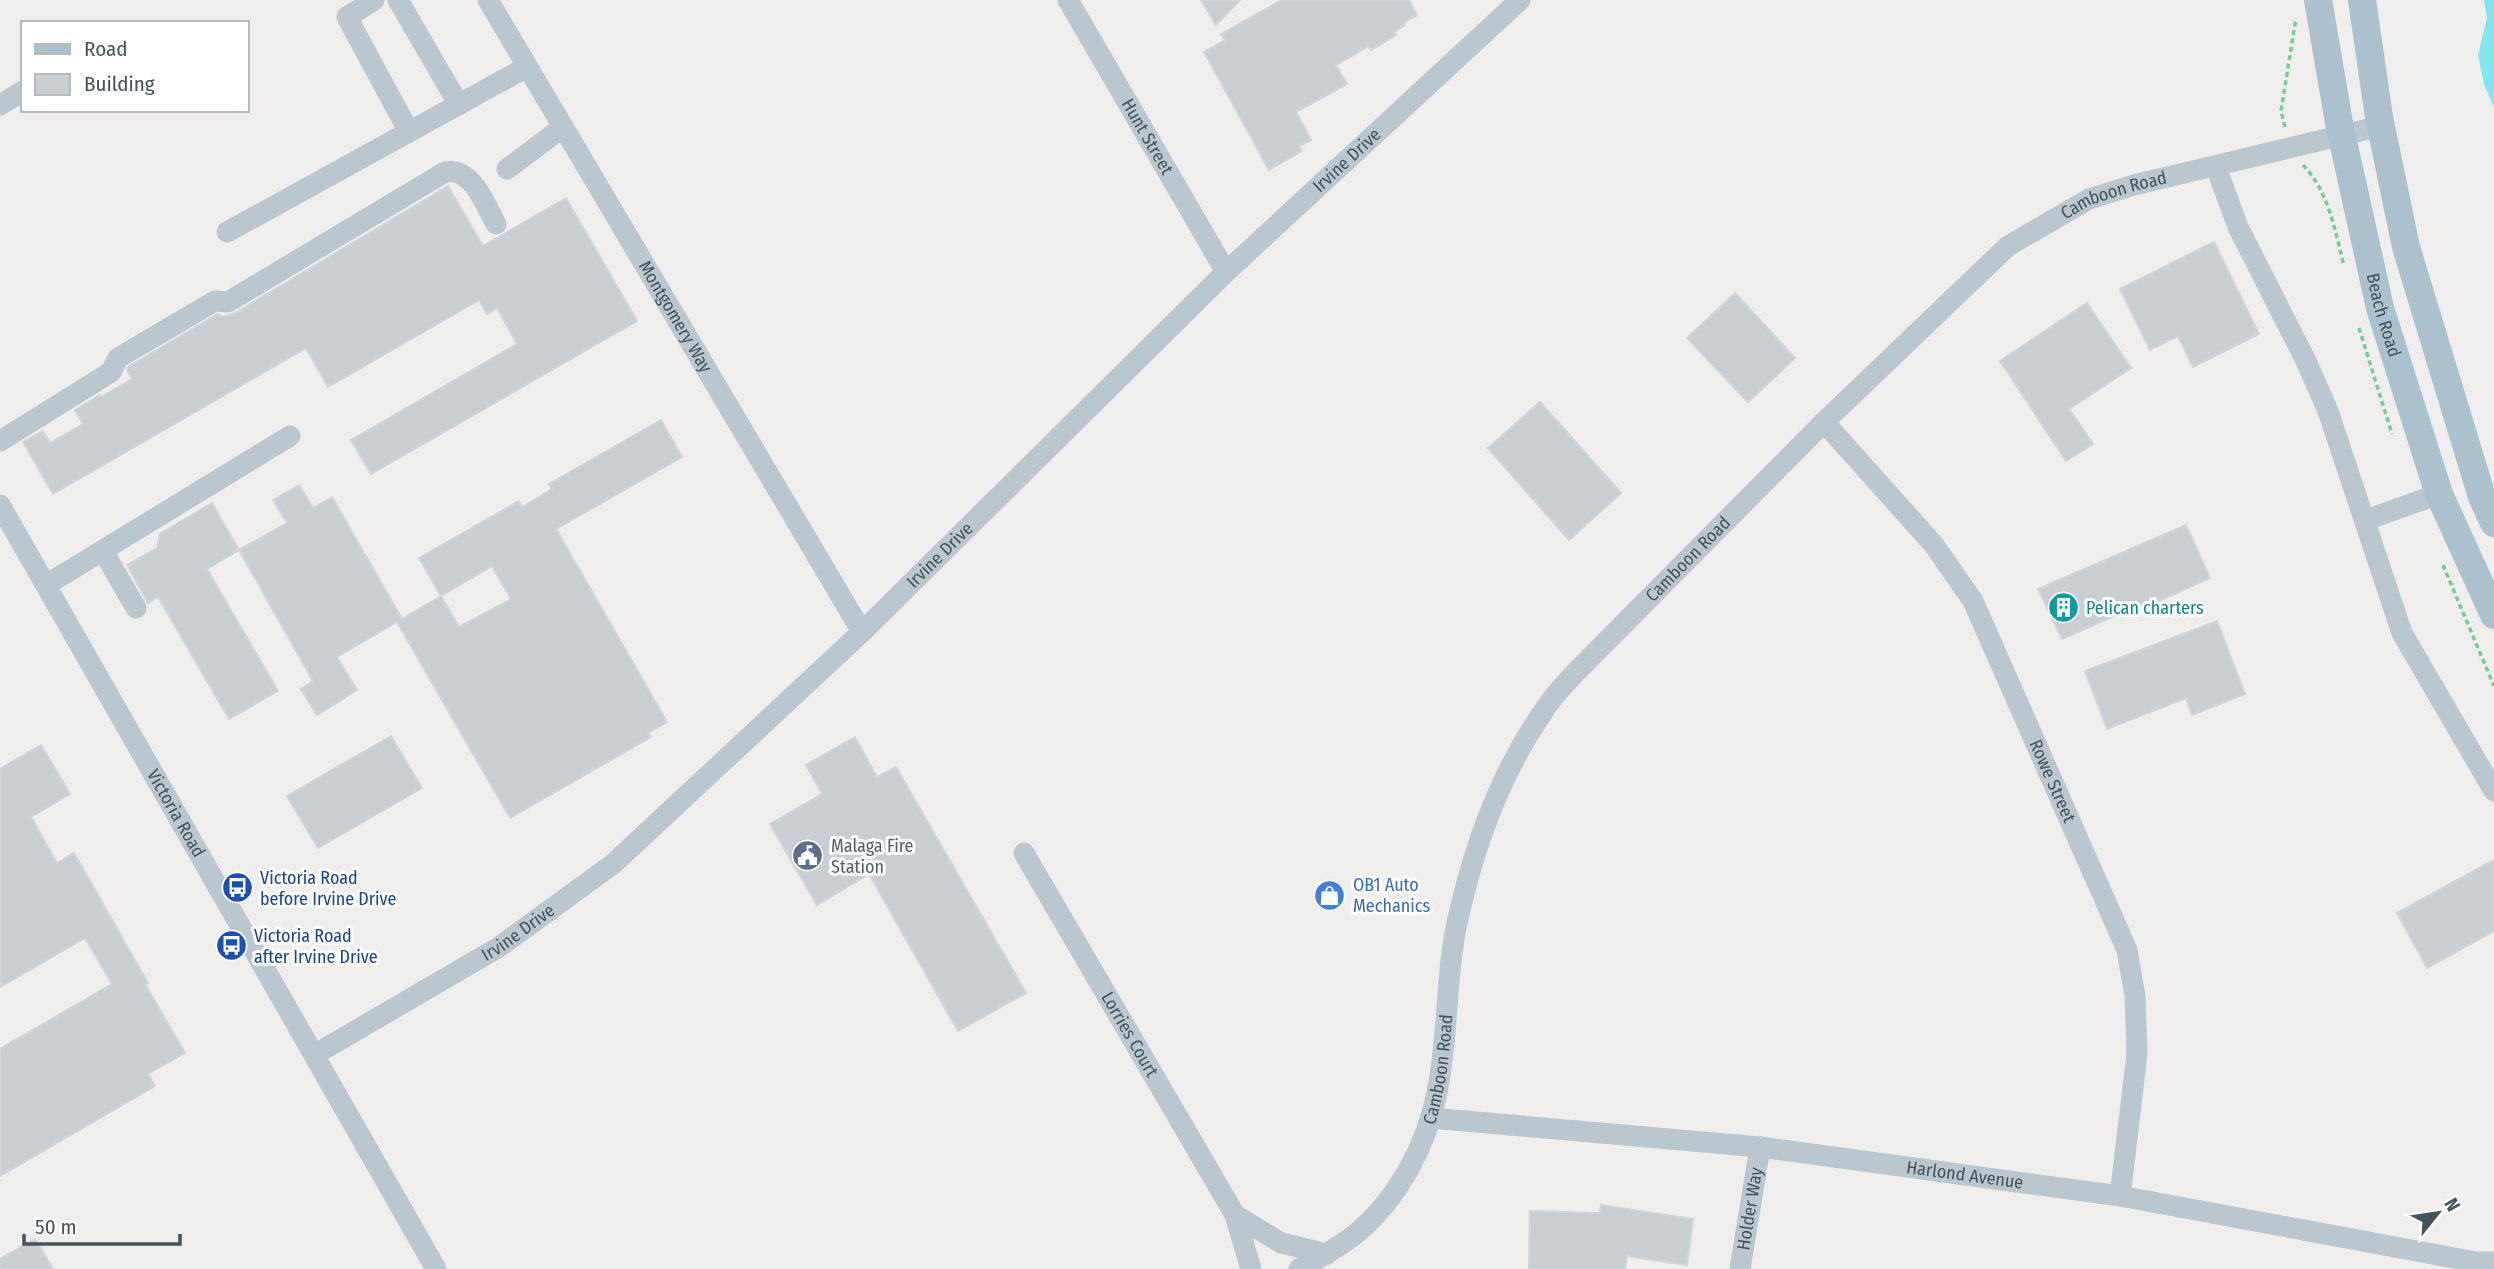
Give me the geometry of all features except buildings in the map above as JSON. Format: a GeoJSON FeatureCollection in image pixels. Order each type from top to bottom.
{"type":"FeatureCollection","features":[{"type":"Feature","properties":{"kind":"main road","name":"Beach Road"},"geometry":{"type":"LineString","coordinates":[[2318,0],[2342,134],[2381,308],[2439,494],[2494,615]]}},
{"type":"Feature","properties":{"kind":"main road"},"geometry":{"type":"LineString","coordinates":[[2362,0],[2381,126],[2406,247],[2478,485],[2494,523]]}},
{"type":"Feature","properties":{"kind":"street"},"geometry":{"type":"LineString","coordinates":[[374,0],[347,17],[409,132]]}},
{"type":"Feature","properties":{"kind":"street"},"geometry":{"type":"LineString","coordinates":[[398,0],[459,105]]}},
{"type":"Feature","properties":{"kind":"street","name":"Montgomery Way"},"geometry":{"type":"LineString","coordinates":[[488,0],[862,632]]}},
{"type":"Feature","properties":{"kind":"street","name":"Hunt Street"},"geometry":{"type":"LineString","coordinates":[[1068,0],[1226,272]]}},
{"type":"Feature","properties":{"kind":"street","name":"Irvine Drive"},"geometry":{"type":"LineString","coordinates":[[314,1055],[499,947],[613,864],[862,632],[1226,272],[1520,0]]}},
{"type":"Feature","properties":{"kind":"street"},"geometry":{"type":"LineString","coordinates":[[227,232],[527,67]]}},
{"type":"Feature","properties":{"kind":"street"},"geometry":{"type":"LineString","coordinates":[[0,105],[21,92]]}},
{"type":"Feature","properties":{"kind":"street","name":"Camboon Road"},"geometry":{"type":"LineString","coordinates":[[1299,1269],[1327,1254],[1358,1232],[1386,1203],[1412,1166],[1431,1118],[1438,1090],[1457,923],[1492,807],[1513,760],[1544,710],[1577,671],[1824,422],[2008,246],[2088,200],[2134,185],[2381,126]]}},
{"type":"Feature","properties":{"kind":"street"},"geometry":{"type":"LineString","coordinates":[[507,169],[563,127]]}},
{"type":"Feature","properties":{"kind":"street"},"geometry":{"type":"LineString","coordinates":[[2216,167],[2238,228],[2306,361],[2328,411],[2402,633],[2494,791]]}},
{"type":"Feature","properties":{"kind":"street"},"geometry":{"type":"LineString","coordinates":[[0,441],[111,372],[118,358],[215,301],[228,302],[445,172],[454,170],[468,177],[496,224]]}},
{"type":"Feature","properties":{"kind":"street","name":"Rowe Street"},"geometry":{"type":"LineString","coordinates":[[1824,422],[1934,545],[1973,601],[2127,950],[2135,996],[2137,1054],[2120,1196]]}},
{"type":"Feature","properties":{"kind":"street"},"geometry":{"type":"LineString","coordinates":[[46,585],[290,436]]}},
{"type":"Feature","properties":{"kind":"street"},"geometry":{"type":"LineString","coordinates":[[2366,520],[2439,494]]}},
{"type":"Feature","properties":{"kind":"street","name":"Victoria Road"},"geometry":{"type":"LineString","coordinates":[[0,505],[436,1269]]}},
{"type":"Feature","properties":{"kind":"street"},"geometry":{"type":"LineString","coordinates":[[103,551],[136,608]]}},
{"type":"Feature","properties":{"kind":"street","name":"Lorries Court"},"geometry":{"type":"LineString","coordinates":[[1024,853],[1235,1215],[1251,1269]]}},
{"type":"Feature","properties":{"kind":"street","name":"Harlond Avenue"},"geometry":{"type":"LineString","coordinates":[[1431,1118],[1760,1147],[2120,1196],[2482,1265]]}},
{"type":"Feature","properties":{"kind":"street","name":"Holder Way"},"geometry":{"type":"LineString","coordinates":[[1740,1269],[1760,1147]]}},
{"type":"Feature","properties":{"kind":"street","name":"Lorries Court"},"geometry":{"type":"LineString","coordinates":[[1235,1215],[1281,1244],[1327,1254]]}},
{"type":"Feature","properties":{"kind":"water"},"geometry":{"type":"Polygon","coordinates":[[[2484,0],[2494,0],[2494,108],[2484,84],[2478,55],[2487,18],[2484,0]]]}},
{"type":"Feature","properties":{"kind":"place","name":"Pelican charters"},"geometry":{"type":"Point","coordinates":[2063,608]}},
{"type":"Feature","properties":{"kind":"place","name":"Malaga Fire Station"},"geometry":{"type":"Point","coordinates":[808,856]}},
{"type":"Feature","properties":{"kind":"place","name":"Victoria Road before Irvine Drive"},"geometry":{"type":"Point","coordinates":[237,888]}},
{"type":"Feature","properties":{"kind":"place","name":"OB1 Auto Mechanics"},"geometry":{"type":"Point","coordinates":[1330,895]}},
{"type":"Feature","properties":{"kind":"place","name":"Victoria Road after Irvine Drive"},"geometry":{"type":"Point","coordinates":[231,946]}}]}
